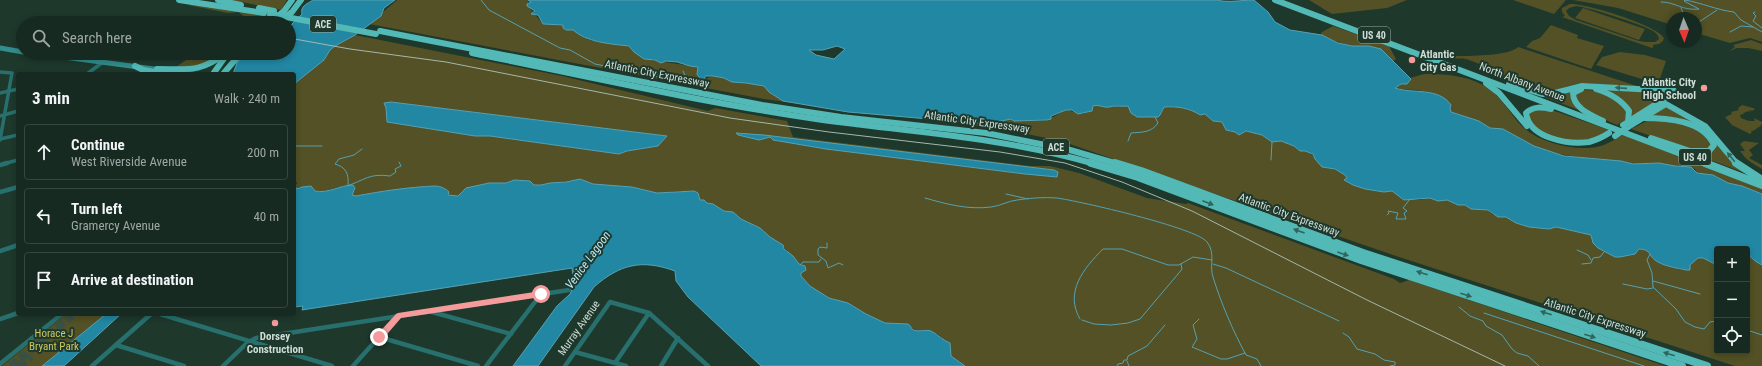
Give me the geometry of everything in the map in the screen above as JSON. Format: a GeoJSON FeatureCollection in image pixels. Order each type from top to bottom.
{"type":"FeatureCollection","features":[{"type":"Feature","properties":{"kind":"highway"},"geometry":{"type":"LineString","coordinates":[[179,0],[198,1],[270,13]]}},
{"type":"Feature","properties":{"kind":"highway","name":"Atlantic City Expressway"},"geometry":{"type":"LineString","coordinates":[[218,0],[238,7],[286,16]]}},
{"type":"Feature","properties":{"kind":"highway"},"geometry":{"type":"LineString","coordinates":[[277,16],[292,0]]}},
{"type":"Feature","properties":{"kind":"highway"},"geometry":{"type":"LineString","coordinates":[[288,16],[301,0]]}},
{"type":"Feature","properties":{"kind":"highway","name":"North Albany Avenue"},"geometry":{"type":"LineString","coordinates":[[1274,0],[1480,76]]}},
{"type":"Feature","properties":{"kind":"highway","name":"North Albany Avenue"},"geometry":{"type":"LineString","coordinates":[[1281,0],[1480,76],[1609,130],[1762,186]]}},
{"type":"Feature","properties":{"kind":"highway","name":"Atlantic City Expressway"},"geometry":{"type":"LineString","coordinates":[[296,18],[762,105],[841,117],[979,132],[1028,140],[1070,150],[1148,174],[1370,256],[1706,366]]}},
{"type":"Feature","properties":{"kind":"highway","name":"Atlantic City Expressway"},"geometry":{"type":"LineString","coordinates":[[378,33],[758,110],[824,120],[983,139],[1067,156],[1138,177],[1361,260],[1682,366]]}},
{"type":"Feature","properties":{"kind":"highway"},"geometry":{"type":"LineString","coordinates":[[157,69],[199,70],[217,60]]}},
{"type":"Feature","properties":{"kind":"highway"},"geometry":{"type":"LineString","coordinates":[[215,72],[224,60]]}},
{"type":"Feature","properties":{"kind":"highway"},"geometry":{"type":"LineString","coordinates":[[220,72],[229,60]]}},
{"type":"Feature","properties":{"kind":"highway"},"geometry":{"type":"LineString","coordinates":[[225,72],[234,60]]}},
{"type":"Feature","properties":{"kind":"highway"},"geometry":{"type":"LineString","coordinates":[[135,66],[157,72]]}},
{"type":"Feature","properties":{"kind":"highway"},"geometry":{"type":"LineString","coordinates":[[1480,76],[1543,94],[1554,93],[1582,86],[1675,92],[1627,126]]}},
{"type":"Feature","properties":{"kind":"highway"},"geometry":{"type":"LineString","coordinates":[[1480,76],[1499,93],[1527,126],[1548,139],[1569,145],[1584,146],[1602,143],[1609,130]]}},
{"type":"Feature","properties":{"kind":"highway"},"geometry":{"type":"LineString","coordinates":[[1609,130],[1577,104],[1572,98],[1574,91],[1589,88],[1612,95],[1627,108],[1629,115],[1627,126]]}},
{"type":"Feature","properties":{"kind":"highway"},"geometry":{"type":"LineString","coordinates":[[1609,130],[1600,139],[1588,142],[1562,140],[1547,136],[1535,129],[1528,122],[1525,115],[1531,109],[1543,107],[1609,130],[1627,126],[1666,104],[1705,126],[1737,164],[1762,181]]}},
{"type":"Feature","properties":{"kind":"highway"},"geometry":{"type":"LineString","coordinates":[[1627,126],[1693,152],[1707,152],[1714,147],[1713,141],[1708,136],[1689,124],[1668,118],[1643,118]]}},
{"type":"Feature","properties":{"kind":"highway","name":"North Albany Avenue"},"geometry":{"type":"LineString","coordinates":[[1609,130],[1627,126],[1762,181]]}},
{"type":"Feature","properties":{"kind":"street"},"geometry":{"type":"LineString","coordinates":[[0,48],[16,51]]}},
{"type":"Feature","properties":{"kind":"street"},"geometry":{"type":"LineString","coordinates":[[88,60],[179,72]]}},
{"type":"Feature","properties":{"kind":"street"},"geometry":{"type":"LineString","coordinates":[[90,72],[104,62]]}},
{"type":"Feature","properties":{"kind":"street"},"geometry":{"type":"LineString","coordinates":[[0,72],[7,71],[12,73],[2,115],[0,140],[16,136]]}},
{"type":"Feature","properties":{"kind":"street"},"geometry":{"type":"LineString","coordinates":[[0,93],[16,89]]}},
{"type":"Feature","properties":{"kind":"street"},"geometry":{"type":"LineString","coordinates":[[2,115],[16,112]]}},
{"type":"Feature","properties":{"kind":"street"},"geometry":{"type":"LineString","coordinates":[[0,165],[16,161]]}},
{"type":"Feature","properties":{"kind":"street"},"geometry":{"type":"LineString","coordinates":[[0,192],[16,188]]}},
{"type":"Feature","properties":{"kind":"street"},"geometry":{"type":"LineString","coordinates":[[0,251],[16,246]]}},
{"type":"Feature","properties":{"kind":"street"},"geometry":{"type":"LineString","coordinates":[[223,366],[249,341],[259,337],[569,290]]}},
{"type":"Feature","properties":{"kind":"street"},"geometry":{"type":"LineString","coordinates":[[486,366],[541,294]]}},
{"type":"Feature","properties":{"kind":"street","name":"Murray Avenue"},"geometry":{"type":"LineString","coordinates":[[565,366],[610,302],[649,313]]}},
{"type":"Feature","properties":{"kind":"street"},"geometry":{"type":"LineString","coordinates":[[430,311],[511,334]]}},
{"type":"Feature","properties":{"kind":"street"},"geometry":{"type":"LineString","coordinates":[[616,363],[649,313],[708,366]]}},
{"type":"Feature","properties":{"kind":"street"},"geometry":{"type":"LineString","coordinates":[[0,319],[16,314]]}},
{"type":"Feature","properties":{"kind":"street"},"geometry":{"type":"LineString","coordinates":[[0,364],[60,316]]}},
{"type":"Feature","properties":{"kind":"street"},"geometry":{"type":"LineString","coordinates":[[92,366],[149,316]]}},
{"type":"Feature","properties":{"kind":"street"},"geometry":{"type":"LineString","coordinates":[[167,316],[332,366]]}},
{"type":"Feature","properties":{"kind":"street"},"geometry":{"type":"LineString","coordinates":[[353,366],[398,316]]}},
{"type":"Feature","properties":{"kind":"street"},"geometry":{"type":"LineString","coordinates":[[379,337],[478,366]]}},
{"type":"Feature","properties":{"kind":"street"},"geometry":{"type":"LineString","coordinates":[[661,366],[678,338]]}},
{"type":"Feature","properties":{"kind":"street"},"geometry":{"type":"LineString","coordinates":[[116,345],[184,366]]}},
{"type":"Feature","properties":{"kind":"street"},"geometry":{"type":"LineString","coordinates":[[575,352],[626,366]]}},
{"type":"Feature","properties":{"kind":"green space"},"geometry":{"type":"Polygon","coordinates":[[[232,0],[287,0],[281,10],[232,0]]]}},
{"type":"Feature","properties":{"kind":"green space"},"geometry":{"type":"Polygon","coordinates":[[[397,0],[529,0],[527,5],[543,24],[563,25],[566,30],[573,30],[589,40],[629,46],[644,59],[698,67],[701,80],[713,76],[764,86],[783,101],[794,103],[764,99],[369,24],[397,0]]]}},
{"type":"Feature","properties":{"kind":"green space"},"geometry":{"type":"Polygon","coordinates":[[[1309,0],[1407,0],[1387,8],[1332,14],[1309,0]]]}},
{"type":"Feature","properties":{"kind":"green space"},"geometry":{"type":"Polygon","coordinates":[[[1513,0],[1566,0],[1554,14],[1513,0]]]}},
{"type":"Feature","properties":{"kind":"green space"},"geometry":{"type":"Polygon","coordinates":[[[1573,0],[1762,0],[1762,42],[1750,38],[1730,43],[1702,35],[1702,12],[1666,12],[1666,23],[1618,8],[1573,0]]]}},
{"type":"Feature","properties":{"kind":"green space"},"geometry":{"type":"Polygon","coordinates":[[[193,4],[273,16],[244,16],[239,12],[228,13],[188,5],[193,4]]]}},
{"type":"Feature","properties":{"kind":"green space"},"geometry":{"type":"Polygon","coordinates":[[[1570,4],[1604,11],[1635,21],[1659,33],[1664,38],[1659,44],[1652,45],[1654,46],[1652,48],[1562,17],[1565,16],[1562,12],[1562,8],[1570,4]],[[1576,6],[1569,8],[1566,11],[1569,16],[1576,20],[1639,41],[1655,42],[1659,39],[1653,31],[1648,28],[1592,9],[1576,6]]]}},
{"type":"Feature","properties":{"kind":"green space"},"geometry":{"type":"Polygon","coordinates":[[[1583,8],[1645,29],[1639,40],[1575,18],[1583,8]]]}},
{"type":"Feature","properties":{"kind":"green space"},"geometry":{"type":"Polygon","coordinates":[[[1551,25],[1578,35],[1577,38],[1604,46],[1591,69],[1526,47],[1532,41],[1540,38],[1551,25]]]}},
{"type":"Feature","properties":{"kind":"green space"},"geometry":{"type":"Polygon","coordinates":[[[1333,26],[1389,46],[1396,59],[1393,61],[1380,50],[1375,48],[1344,44],[1320,35],[1322,32],[1333,26]]]}},
{"type":"Feature","properties":{"kind":"green space"},"geometry":{"type":"Polygon","coordinates":[[[355,35],[562,76],[708,111],[715,108],[787,121],[793,137],[1030,166],[1050,166],[1079,173],[1147,198],[1186,204],[1188,203],[1394,279],[1400,283],[1409,280],[1665,366],[965,366],[951,356],[950,343],[943,340],[939,335],[928,330],[918,331],[904,324],[885,323],[848,303],[829,298],[810,286],[801,276],[804,265],[799,264],[779,242],[776,242],[769,237],[760,228],[730,212],[724,211],[700,200],[698,193],[693,191],[657,193],[633,187],[593,184],[582,180],[534,185],[529,181],[512,180],[506,183],[489,183],[468,188],[461,192],[460,195],[451,196],[438,187],[428,186],[356,196],[351,195],[353,192],[342,188],[315,191],[310,186],[296,189],[296,82],[325,59],[331,48],[355,35]],[[391,102],[384,103],[387,122],[475,136],[490,136],[619,154],[627,151],[658,146],[666,136],[391,102]]]}},
{"type":"Feature","properties":{"kind":"green space"},"geometry":{"type":"Polygon","coordinates":[[[1751,40],[1762,44],[1762,51],[1748,48],[1737,48],[1729,51],[1735,47],[1733,45],[1751,40]]]}},
{"type":"Feature","properties":{"kind":"green space"},"geometry":{"type":"Polygon","coordinates":[[[1518,47],[1640,87],[1583,83],[1552,91],[1540,92],[1525,88],[1475,62],[1466,59],[1448,58],[1446,56],[1473,56],[1505,53],[1518,47]]]}},
{"type":"Feature","properties":{"kind":"green space"},"geometry":{"type":"Polygon","coordinates":[[[1620,52],[1645,55],[1666,61],[1658,84],[1596,65],[1602,57],[1620,52]]]}},
{"type":"Feature","properties":{"kind":"green space"},"geometry":{"type":"Polygon","coordinates":[[[186,60],[213,60],[201,68],[176,67],[186,60]]]}},
{"type":"Feature","properties":{"kind":"green space"},"geometry":{"type":"Polygon","coordinates":[[[1424,74],[1461,77],[1483,85],[1498,97],[1524,128],[1548,142],[1575,148],[1590,148],[1610,142],[1624,135],[1762,189],[1762,194],[1742,186],[1728,183],[1713,175],[1697,173],[1695,169],[1682,166],[1659,163],[1633,164],[1621,161],[1603,161],[1559,154],[1534,146],[1505,130],[1490,128],[1479,121],[1451,112],[1451,105],[1444,99],[1435,95],[1395,87],[1410,81],[1410,78],[1424,74]]]}},
{"type":"Feature","properties":{"kind":"green space"},"geometry":{"type":"Polygon","coordinates":[[[1594,87],[1670,92],[1632,117],[1631,111],[1594,87]]]}},
{"type":"Feature","properties":{"kind":"green space"},"geometry":{"type":"Polygon","coordinates":[[[1575,88],[1570,94],[1571,99],[1584,112],[1531,92],[1536,93],[1575,88]]]}},
{"type":"Feature","properties":{"kind":"green space"},"geometry":{"type":"Polygon","coordinates":[[[1582,90],[1595,91],[1613,98],[1627,113],[1626,119],[1617,125],[1589,111],[1575,99],[1576,92],[1582,90]]]}},
{"type":"Feature","properties":{"kind":"green space"},"geometry":{"type":"Polygon","coordinates":[[[1742,105],[1753,108],[1762,112],[1755,109],[1752,111],[1749,110],[1750,112],[1746,111],[1747,112],[1740,115],[1741,118],[1749,121],[1755,121],[1754,118],[1762,122],[1762,124],[1760,124],[1762,125],[1753,131],[1751,130],[1752,132],[1750,134],[1732,125],[1725,117],[1732,114],[1731,112],[1739,110],[1738,108],[1742,105]]]}},
{"type":"Feature","properties":{"kind":"green space"},"geometry":{"type":"Polygon","coordinates":[[[1093,106],[1128,106],[1138,117],[1158,117],[1164,107],[1188,109],[1200,115],[1205,114],[1213,121],[1222,122],[1226,130],[1261,134],[1272,142],[1281,141],[1294,146],[1300,151],[1310,153],[1322,167],[1343,173],[1347,178],[1344,180],[1365,189],[1384,192],[1392,191],[1400,197],[1419,200],[1430,198],[1436,200],[1447,200],[1458,205],[1465,205],[1471,209],[1488,210],[1492,214],[1506,217],[1516,223],[1529,227],[1547,229],[1556,227],[1591,235],[1599,248],[1613,255],[1625,256],[1636,253],[1639,249],[1648,250],[1651,255],[1660,262],[1671,267],[1688,270],[1696,258],[1703,258],[1714,264],[1714,354],[1750,354],[1750,255],[1762,265],[1762,366],[1735,366],[1393,255],[1064,142],[1018,132],[966,124],[967,122],[987,124],[1011,119],[1045,121],[1066,110],[1082,114],[1092,111],[1093,106]]]}},
{"type":"Feature","properties":{"kind":"green space"},"geometry":{"type":"Polygon","coordinates":[[[1666,107],[1699,123],[1745,173],[1686,151],[1709,151],[1715,148],[1717,144],[1706,132],[1651,116],[1666,107]]]}},
{"type":"Feature","properties":{"kind":"green space"},"geometry":{"type":"Polygon","coordinates":[[[1535,109],[1549,109],[1609,130],[1602,135],[1584,140],[1566,140],[1556,138],[1541,131],[1527,118],[1529,112],[1535,109]]]}},
{"type":"Feature","properties":{"kind":"green space"},"geometry":{"type":"Polygon","coordinates":[[[1649,120],[1675,122],[1691,127],[1698,131],[1712,144],[1710,148],[1691,150],[1631,129],[1649,120]]]}},
{"type":"Feature","properties":{"kind":"green space"},"geometry":{"type":"Polygon","coordinates":[[[1744,141],[1759,143],[1749,150],[1753,155],[1749,158],[1762,165],[1762,169],[1750,161],[1740,151],[1745,151],[1740,144],[1744,141]]]}},
{"type":"Feature","properties":{"kind":"green space","name":"Horace J Bryant Park"},"geometry":{"type":"Polygon","coordinates":[[[64,316],[104,316],[42,366],[2,366],[64,316]]]}},
{"type":"Feature","properties":{"kind":"water"},"geometry":{"type":"Polygon","coordinates":[[[313,0],[395,0],[384,8],[381,16],[355,35],[335,46],[330,50],[324,60],[296,82],[296,72],[234,72],[239,60],[296,60],[296,20],[302,14],[302,9],[306,4],[313,0]]]}},
{"type":"Feature","properties":{"kind":"water"},"geometry":{"type":"Polygon","coordinates":[[[528,0],[1254,0],[1268,12],[1275,22],[1290,30],[1322,35],[1338,43],[1352,46],[1369,46],[1381,49],[1411,79],[1407,84],[1401,84],[1395,88],[1432,93],[1440,96],[1446,99],[1451,105],[1451,112],[1479,121],[1490,128],[1503,129],[1534,146],[1564,156],[1621,161],[1633,164],[1659,163],[1691,167],[1697,173],[1713,175],[1728,183],[1742,186],[1762,194],[1762,265],[1750,256],[1750,246],[1714,246],[1714,264],[1703,258],[1698,258],[1690,265],[1690,270],[1686,270],[1661,264],[1643,249],[1639,249],[1635,254],[1615,257],[1598,248],[1593,243],[1591,235],[1556,227],[1549,229],[1529,227],[1516,223],[1506,217],[1498,217],[1488,210],[1471,209],[1465,205],[1458,205],[1447,200],[1438,201],[1430,198],[1404,200],[1392,191],[1384,192],[1365,189],[1353,185],[1344,180],[1347,178],[1345,175],[1335,169],[1322,167],[1315,159],[1313,154],[1300,151],[1294,146],[1281,141],[1272,142],[1262,135],[1246,131],[1239,135],[1235,132],[1226,130],[1222,122],[1213,121],[1205,114],[1200,115],[1183,108],[1164,107],[1158,117],[1137,117],[1131,113],[1128,106],[1093,106],[1092,111],[1078,114],[1072,110],[1066,110],[1051,116],[1051,119],[1047,120],[1014,121],[1011,119],[987,124],[848,112],[783,101],[769,92],[764,86],[732,82],[724,78],[713,76],[706,76],[703,80],[701,80],[697,74],[698,67],[677,62],[666,61],[661,63],[655,60],[644,59],[634,52],[629,46],[591,40],[573,30],[566,30],[563,28],[563,25],[543,24],[538,15],[531,14],[535,11],[527,6],[527,4],[531,2],[528,0]],[[837,46],[823,50],[809,50],[816,55],[834,59],[845,49],[837,46]]]}},
{"type":"Feature","properties":{"kind":"water"},"geometry":{"type":"Polygon","coordinates":[[[391,102],[667,136],[658,146],[627,151],[619,154],[490,136],[475,136],[387,122],[384,103],[391,102]]]}},
{"type":"Feature","properties":{"kind":"water"},"geometry":{"type":"Polygon","coordinates":[[[736,133],[764,135],[1054,170],[1058,172],[1057,177],[1025,174],[826,149],[773,140],[770,137],[759,140],[738,135],[736,133]]]}},
{"type":"Feature","properties":{"kind":"water","name":"Venice Lagoon"},"geometry":{"type":"Polygon","coordinates":[[[580,179],[593,184],[632,187],[657,193],[694,191],[698,193],[700,200],[713,204],[724,211],[733,212],[741,219],[760,228],[770,237],[783,245],[784,249],[793,256],[799,264],[805,266],[806,270],[801,273],[801,276],[810,286],[829,298],[848,303],[885,323],[908,324],[914,330],[931,331],[950,343],[951,356],[965,366],[761,366],[688,297],[676,281],[675,271],[652,265],[632,266],[622,269],[613,273],[594,287],[538,366],[513,366],[557,306],[570,294],[574,285],[572,268],[302,310],[303,306],[296,307],[296,188],[311,186],[315,191],[320,192],[353,185],[355,188],[352,195],[356,196],[376,192],[435,186],[441,187],[449,192],[448,195],[458,196],[466,188],[489,183],[506,183],[514,180],[530,181],[534,185],[541,185],[580,179]]]}},
{"type":"Feature","properties":{"kind":"water"},"geometry":{"type":"Polygon","coordinates":[[[104,316],[119,316],[64,366],[42,366],[104,316]]]}},
{"type":"Feature","properties":{"kind":"waterway"},"geometry":{"type":"LineString","coordinates":[[481,0],[489,10],[560,48],[570,50],[595,64],[699,85],[704,84],[703,80]]}},
{"type":"Feature","properties":{"kind":"waterway"},"geometry":{"type":"LineString","coordinates":[[1661,2],[1671,3],[1688,9],[1699,9],[1684,1],[1685,0],[1734,12],[1741,20],[1762,32]]}},
{"type":"Feature","properties":{"kind":"waterway"},"geometry":{"type":"LineString","coordinates":[[1681,8],[1683,12]]}},
{"type":"Feature","properties":{"kind":"waterway"},"geometry":{"type":"LineString","coordinates":[[1702,20],[1717,10]]}},
{"type":"Feature","properties":{"kind":"waterway"},"geometry":{"type":"LineString","coordinates":[[1755,12],[1753,13],[1756,16],[1753,21],[1762,28]]}},
{"type":"Feature","properties":{"kind":"waterway"},"geometry":{"type":"LineString","coordinates":[[1730,32],[1741,26],[1753,27]]}},
{"type":"Feature","properties":{"kind":"waterway"},"geometry":{"type":"LineString","coordinates":[[681,80],[685,75],[683,71]]}},
{"type":"Feature","properties":{"kind":"waterway"},"geometry":{"type":"LineString","coordinates":[[1128,141],[1131,133],[1152,129],[1158,123],[1155,117]]}},
{"type":"Feature","properties":{"kind":"waterway"},"geometry":{"type":"LineString","coordinates":[[1271,160],[1272,142]]}},
{"type":"Feature","properties":{"kind":"waterway"},"geometry":{"type":"LineString","coordinates":[[296,146],[322,146]]}},
{"type":"Feature","properties":{"kind":"waterway"},"geometry":{"type":"LineString","coordinates":[[348,185],[346,172],[342,167],[335,164],[339,159],[354,155],[362,149]]}},
{"type":"Feature","properties":{"kind":"waterway"},"geometry":{"type":"LineString","coordinates":[[347,186],[372,176],[390,176],[396,172],[395,169],[401,166],[399,162]]}},
{"type":"Feature","properties":{"kind":"waterway"},"geometry":{"type":"LineString","coordinates":[[1006,194],[1027,199]]}},
{"type":"Feature","properties":{"kind":"waterway"},"geometry":{"type":"LineString","coordinates":[[925,198],[957,206],[974,208],[994,206],[1010,201],[1027,199]]}},
{"type":"Feature","properties":{"kind":"waterway"},"geometry":{"type":"LineString","coordinates":[[1027,199],[1057,198],[1088,204],[1161,223],[1199,236],[1210,246],[1212,260]]}},
{"type":"Feature","properties":{"kind":"waterway"},"geometry":{"type":"LineString","coordinates":[[1387,215],[1389,213],[1388,211],[1398,213],[1396,219],[1406,219],[1404,213],[1407,211],[1403,208],[1410,199]]}},
{"type":"Feature","properties":{"kind":"waterway"},"geometry":{"type":"LineString","coordinates":[[827,243],[827,248],[820,247],[818,249],[818,255],[826,261],[828,268],[839,263],[843,265]]}},
{"type":"Feature","properties":{"kind":"waterway"},"geometry":{"type":"LineString","coordinates":[[1080,319],[1074,299],[1075,290],[1083,272],[1103,249],[1122,249],[1168,265],[1179,265],[1193,257],[1212,260]]}},
{"type":"Feature","properties":{"kind":"waterway"},"geometry":{"type":"LineString","coordinates":[[1577,250],[1588,255],[1591,260]]}},
{"type":"Feature","properties":{"kind":"waterway"},"geometry":{"type":"LineString","coordinates":[[1582,264],[1591,263],[1593,258],[1600,257],[1604,252]]}},
{"type":"Feature","properties":{"kind":"waterway"},"geometry":{"type":"LineString","coordinates":[[1650,254],[1647,260],[1652,273],[1653,287],[1676,309],[1685,322],[1695,327],[1704,329],[1710,322],[1714,321]]}},
{"type":"Feature","properties":{"kind":"waterway"},"geometry":{"type":"LineString","coordinates":[[801,264],[803,262],[819,262],[821,259]]}},
{"type":"Feature","properties":{"kind":"waterway"},"geometry":{"type":"LineString","coordinates":[[1212,260],[1213,277],[1236,336],[1245,353]]}},
{"type":"Feature","properties":{"kind":"waterway"},"geometry":{"type":"LineString","coordinates":[[1082,320],[1094,324],[1111,325],[1128,323],[1140,319],[1182,269],[1181,264]]}},
{"type":"Feature","properties":{"kind":"waterway"},"geometry":{"type":"LineString","coordinates":[[1213,264],[1226,268],[1339,321]]}},
{"type":"Feature","properties":{"kind":"waterway"},"geometry":{"type":"LineString","coordinates":[[1653,281],[1700,294]]}},
{"type":"Feature","properties":{"kind":"waterway"},"geometry":{"type":"LineString","coordinates":[[1623,284],[1647,289],[1653,288]]}},
{"type":"Feature","properties":{"kind":"waterway"},"geometry":{"type":"LineString","coordinates":[[1459,307],[1470,316],[1483,321],[1486,326],[1502,335],[1512,349],[1517,353],[1528,356],[1539,366]]}},
{"type":"Feature","properties":{"kind":"waterway"},"geometry":{"type":"LineString","coordinates":[[1484,313],[1644,366]]}},
{"type":"Feature","properties":{"kind":"waterway"},"geometry":{"type":"LineString","coordinates":[[1199,319],[1193,325],[1197,339],[1192,347],[1221,359],[1227,359],[1245,353]]}},
{"type":"Feature","properties":{"kind":"waterway"},"geometry":{"type":"LineString","coordinates":[[1117,366],[1118,364],[1123,363],[1124,360],[1127,360],[1128,356],[1147,346],[1165,325]]}},
{"type":"Feature","properties":{"kind":"waterway"},"geometry":{"type":"LineString","coordinates":[[1750,331],[1762,335]]}},
{"type":"Feature","properties":{"kind":"waterway"},"geometry":{"type":"LineString","coordinates":[[1343,333],[1349,337],[1357,349],[1375,354],[1384,360],[1395,362],[1395,365],[1390,366]]}},
{"type":"Feature","properties":{"kind":"waterway"},"geometry":{"type":"LineString","coordinates":[[1245,353],[1246,355],[1257,359],[1261,366]]}},
{"type":"Feature","properties":{"kind":"waterway"},"geometry":{"type":"LineString","coordinates":[[1127,361],[1129,366]]}},
{"type":"Feature","properties":{"kind":"tunnel"},"geometry":{"type":"LineString","coordinates":[[11,366],[72,316]]}},
{"type":"Feature","properties":{"kind":"tunnel"},"geometry":{"type":"LineString","coordinates":[[19,366],[31,356]]}},
{"type":"Feature","properties":{"kind":"railway"},"geometry":{"type":"LineString","coordinates":[[296,39],[350,49],[446,62],[730,118],[829,132],[1000,152],[1065,163],[1122,182],[1192,211],[1367,300],[1505,366]]}},
{"type":"Feature","properties":{"kind":"place","name":"Atlantic City Gas"},"geometry":{"type":"Point","coordinates":[1412,60]}},
{"type":"Feature","properties":{"kind":"place","name":"Atlantic City High School"},"geometry":{"type":"Point","coordinates":[1704,88]}},
{"type":"Feature","properties":{"kind":"place","name":"Dorsey Construction"},"geometry":{"type":"Point","coordinates":[275,323]}},
{"type":"Feature","properties":{"kind":"route"},"geometry":{"type":"LineString","coordinates":[[379,337],[398,316],[541,294]]}}]}
